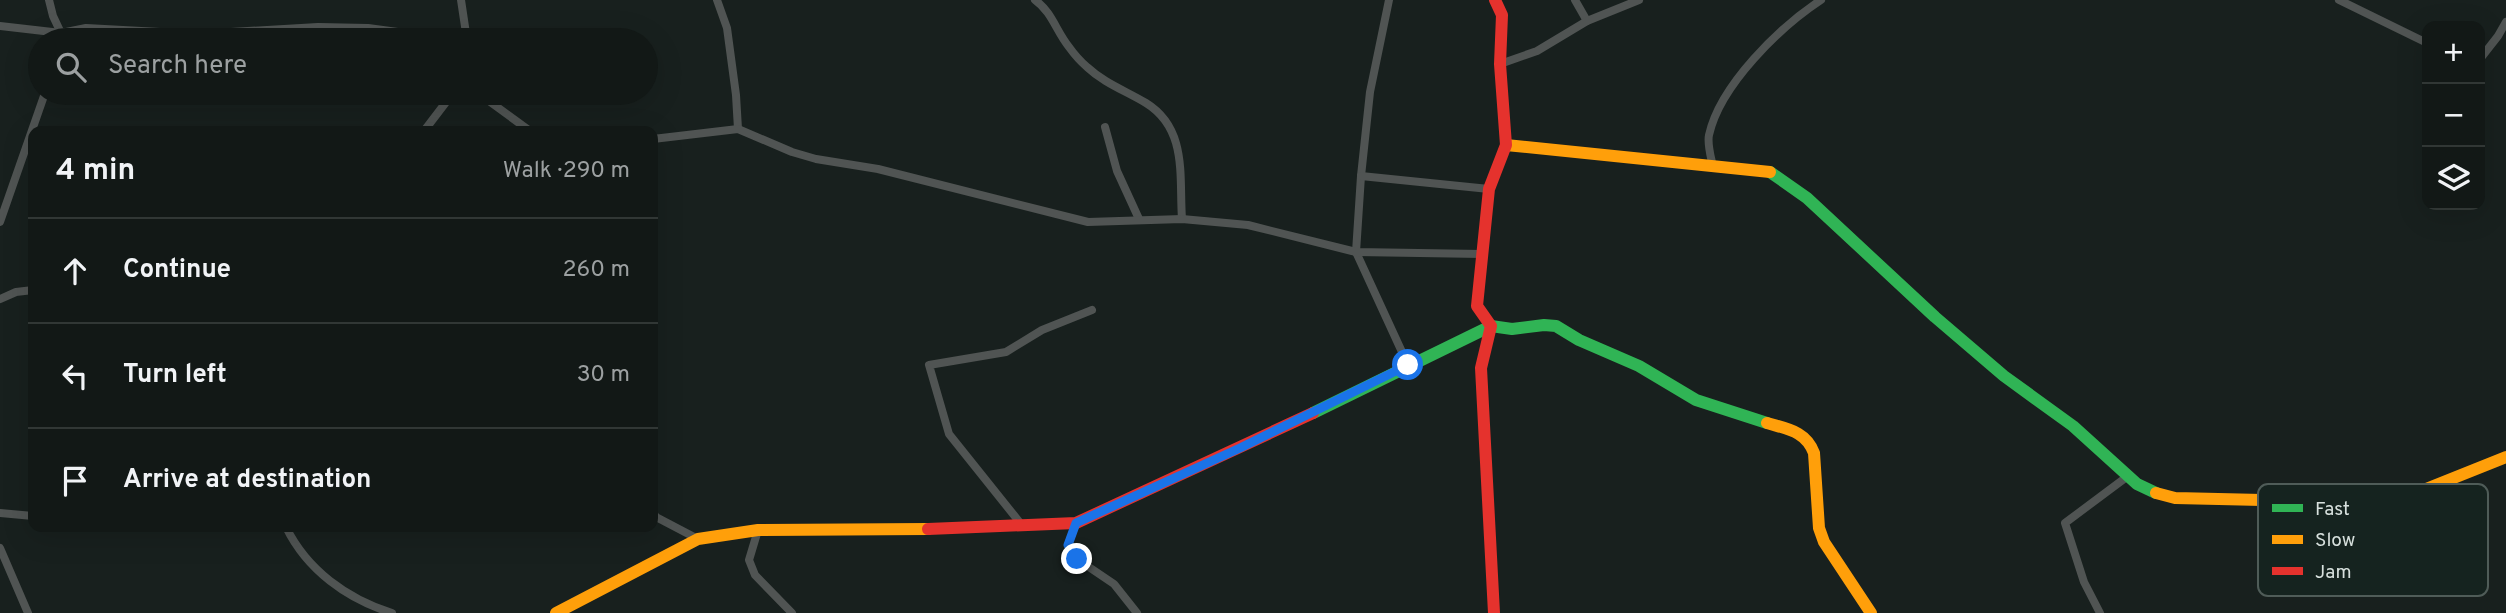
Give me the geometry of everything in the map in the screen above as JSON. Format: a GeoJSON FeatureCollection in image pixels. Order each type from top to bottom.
{"type":"FeatureCollection","features":[{"type":"Feature","properties":{"kind":"street"},"geometry":{"type":"LineString","coordinates":[[49,0],[57,28]]}},
{"type":"Feature","properties":{"kind":"street"},"geometry":{"type":"LineString","coordinates":[[461,0],[465,28]]}},
{"type":"Feature","properties":{"kind":"street"},"geometry":{"type":"LineString","coordinates":[[717,0],[727,28],[738,129]]}},
{"type":"Feature","properties":{"kind":"street"},"geometry":{"type":"LineString","coordinates":[[1035,0],[1046,9],[1068,46],[1088,68],[1116,88],[1147,103],[1162,116],[1172,130],[1182,173],[1182,219]]}},
{"type":"Feature","properties":{"kind":"street"},"geometry":{"type":"LineString","coordinates":[[1389,0],[1370,92],[1356,252],[1408,365]]}},
{"type":"Feature","properties":{"kind":"street"},"geometry":{"type":"LineString","coordinates":[[1495,0],[1502,15]]}},
{"type":"Feature","properties":{"kind":"street"},"geometry":{"type":"LineString","coordinates":[[1492,326],[1477,306],[1489,189],[1506,145],[1500,64],[1503,0]]}},
{"type":"Feature","properties":{"kind":"street"},"geometry":{"type":"LineString","coordinates":[[1575,0],[1587,21]]}},
{"type":"Feature","properties":{"kind":"street"},"geometry":{"type":"LineString","coordinates":[[1500,64],[1536,51],[1587,21],[1639,0]]}},
{"type":"Feature","properties":{"kind":"street"},"geometry":{"type":"LineString","coordinates":[[1713,167],[1708,137],[1720,104],[1733,83],[1784,30],[1822,0]]}},
{"type":"Feature","properties":{"kind":"street"},"geometry":{"type":"LineString","coordinates":[[2339,0],[2422,41]]}},
{"type":"Feature","properties":{"kind":"street"},"geometry":{"type":"LineString","coordinates":[[2485,53],[2506,22]]}},
{"type":"Feature","properties":{"kind":"street"},"geometry":{"type":"LineString","coordinates":[[0,26],[28,31]]}},
{"type":"Feature","properties":{"kind":"street"},"geometry":{"type":"LineString","coordinates":[[301,28],[368,28]]}},
{"type":"Feature","properties":{"kind":"street"},"geometry":{"type":"LineString","coordinates":[[33,126],[41,105]]}},
{"type":"Feature","properties":{"kind":"street"},"geometry":{"type":"LineString","coordinates":[[428,126],[444,105]]}},
{"type":"Feature","properties":{"kind":"street"},"geometry":{"type":"LineString","coordinates":[[494,105],[523,126]]}},
{"type":"Feature","properties":{"kind":"street"},"geometry":{"type":"LineString","coordinates":[[1105,128],[1117,171],[1139,219]]}},
{"type":"Feature","properties":{"kind":"street"},"geometry":{"type":"LineString","coordinates":[[658,138],[738,129],[816,159],[878,169],[1088,222],[1182,219],[1248,225],[1356,252],[1482,254]]}},
{"type":"Feature","properties":{"kind":"street"},"geometry":{"type":"LineString","coordinates":[[0,222],[28,142]]}},
{"type":"Feature","properties":{"kind":"street"},"geometry":{"type":"LineString","coordinates":[[1506,145],[1770,172],[1807,198],[1935,317],[2004,376],[2073,426],[2128,476],[2158,494],[2175,498],[2258,500]]}},
{"type":"Feature","properties":{"kind":"street"},"geometry":{"type":"LineString","coordinates":[[1361,176],[1489,189]]}},
{"type":"Feature","properties":{"kind":"street"},"geometry":{"type":"LineString","coordinates":[[0,299],[16,292],[28,291]]}},
{"type":"Feature","properties":{"kind":"street"},"geometry":{"type":"LineString","coordinates":[[1021,524],[949,434],[929,365],[1006,352],[1042,330],[1092,310]]}},
{"type":"Feature","properties":{"kind":"street"},"geometry":{"type":"LineString","coordinates":[[556,613],[698,539],[758,530],[900,530],[1076,523],[1240,448],[1492,326],[1512,329],[1544,325],[1556,326],[1579,340],[1639,366],[1696,400],[1799,432],[1811,445],[1814,453],[1819,528],[1824,542],[1871,613]]}},
{"type":"Feature","properties":{"kind":"street"},"geometry":{"type":"LineString","coordinates":[[1492,326],[1481,368],[1494,613]]}},
{"type":"Feature","properties":{"kind":"street"},"geometry":{"type":"LineString","coordinates":[[2438,484],[2506,457]]}},
{"type":"Feature","properties":{"kind":"street"},"geometry":{"type":"LineString","coordinates":[[2099,613],[2084,582],[2065,523],[2128,476]]}},
{"type":"Feature","properties":{"kind":"street"},"geometry":{"type":"LineString","coordinates":[[0,513],[28,516]]}},
{"type":"Feature","properties":{"kind":"street"},"geometry":{"type":"LineString","coordinates":[[658,518],[698,539]]}},
{"type":"Feature","properties":{"kind":"street"},"geometry":{"type":"LineString","coordinates":[[1076,523],[1068,545],[1077,559],[1114,584],[1137,613]]}},
{"type":"Feature","properties":{"kind":"street"},"geometry":{"type":"LineString","coordinates":[[758,530],[749,560],[755,575],[792,613]]}},
{"type":"Feature","properties":{"kind":"street"},"geometry":{"type":"LineString","coordinates":[[289,532],[305,556],[343,592],[375,608],[392,613]]}},
{"type":"Feature","properties":{"kind":"street"},"geometry":{"type":"LineString","coordinates":[[0,548],[28,613]]}},
{"type":"Feature","properties":{"kind":"traffic: fast"},"geometry":{"type":"LineString","coordinates":[[1770,172],[1807,198],[1935,317],[2004,376],[2073,426],[2137,484],[2156,493]]}},
{"type":"Feature","properties":{"kind":"traffic: fast"},"geometry":{"type":"LineString","coordinates":[[1313,413],[1491,326],[1512,329],[1544,325],[1556,326],[1579,340],[1639,366],[1696,400],[1767,423]]}},
{"type":"Feature","properties":{"kind":"traffic: slow"},"geometry":{"type":"LineString","coordinates":[[1506,145],[1770,172]]}},
{"type":"Feature","properties":{"kind":"traffic: slow"},"geometry":{"type":"LineString","coordinates":[[1767,423],[1801,435],[1811,446],[1814,453],[1819,528],[1824,542],[1871,613]]}},
{"type":"Feature","properties":{"kind":"traffic: slow"},"geometry":{"type":"LineString","coordinates":[[2438,484],[2506,457]]}},
{"type":"Feature","properties":{"kind":"traffic: slow"},"geometry":{"type":"LineString","coordinates":[[2156,493],[2175,498],[2258,500]]}},
{"type":"Feature","properties":{"kind":"traffic: slow"},"geometry":{"type":"LineString","coordinates":[[556,613],[698,539],[758,530],[928,529]]}},
{"type":"Feature","properties":{"kind":"traffic: jam"},"geometry":{"type":"LineString","coordinates":[[1494,613],[1481,368],[1491,326],[1477,306],[1489,189],[1506,145],[1500,64],[1502,15],[1495,0]]}},
{"type":"Feature","properties":{"kind":"traffic: jam"},"geometry":{"type":"LineString","coordinates":[[928,529],[1076,523],[1313,413]]}},
{"type":"Feature","properties":{"kind":"route"},"geometry":{"type":"LineString","coordinates":[[1077,559],[1068,545],[1076,523],[1240,448],[1408,365]]}}]}
